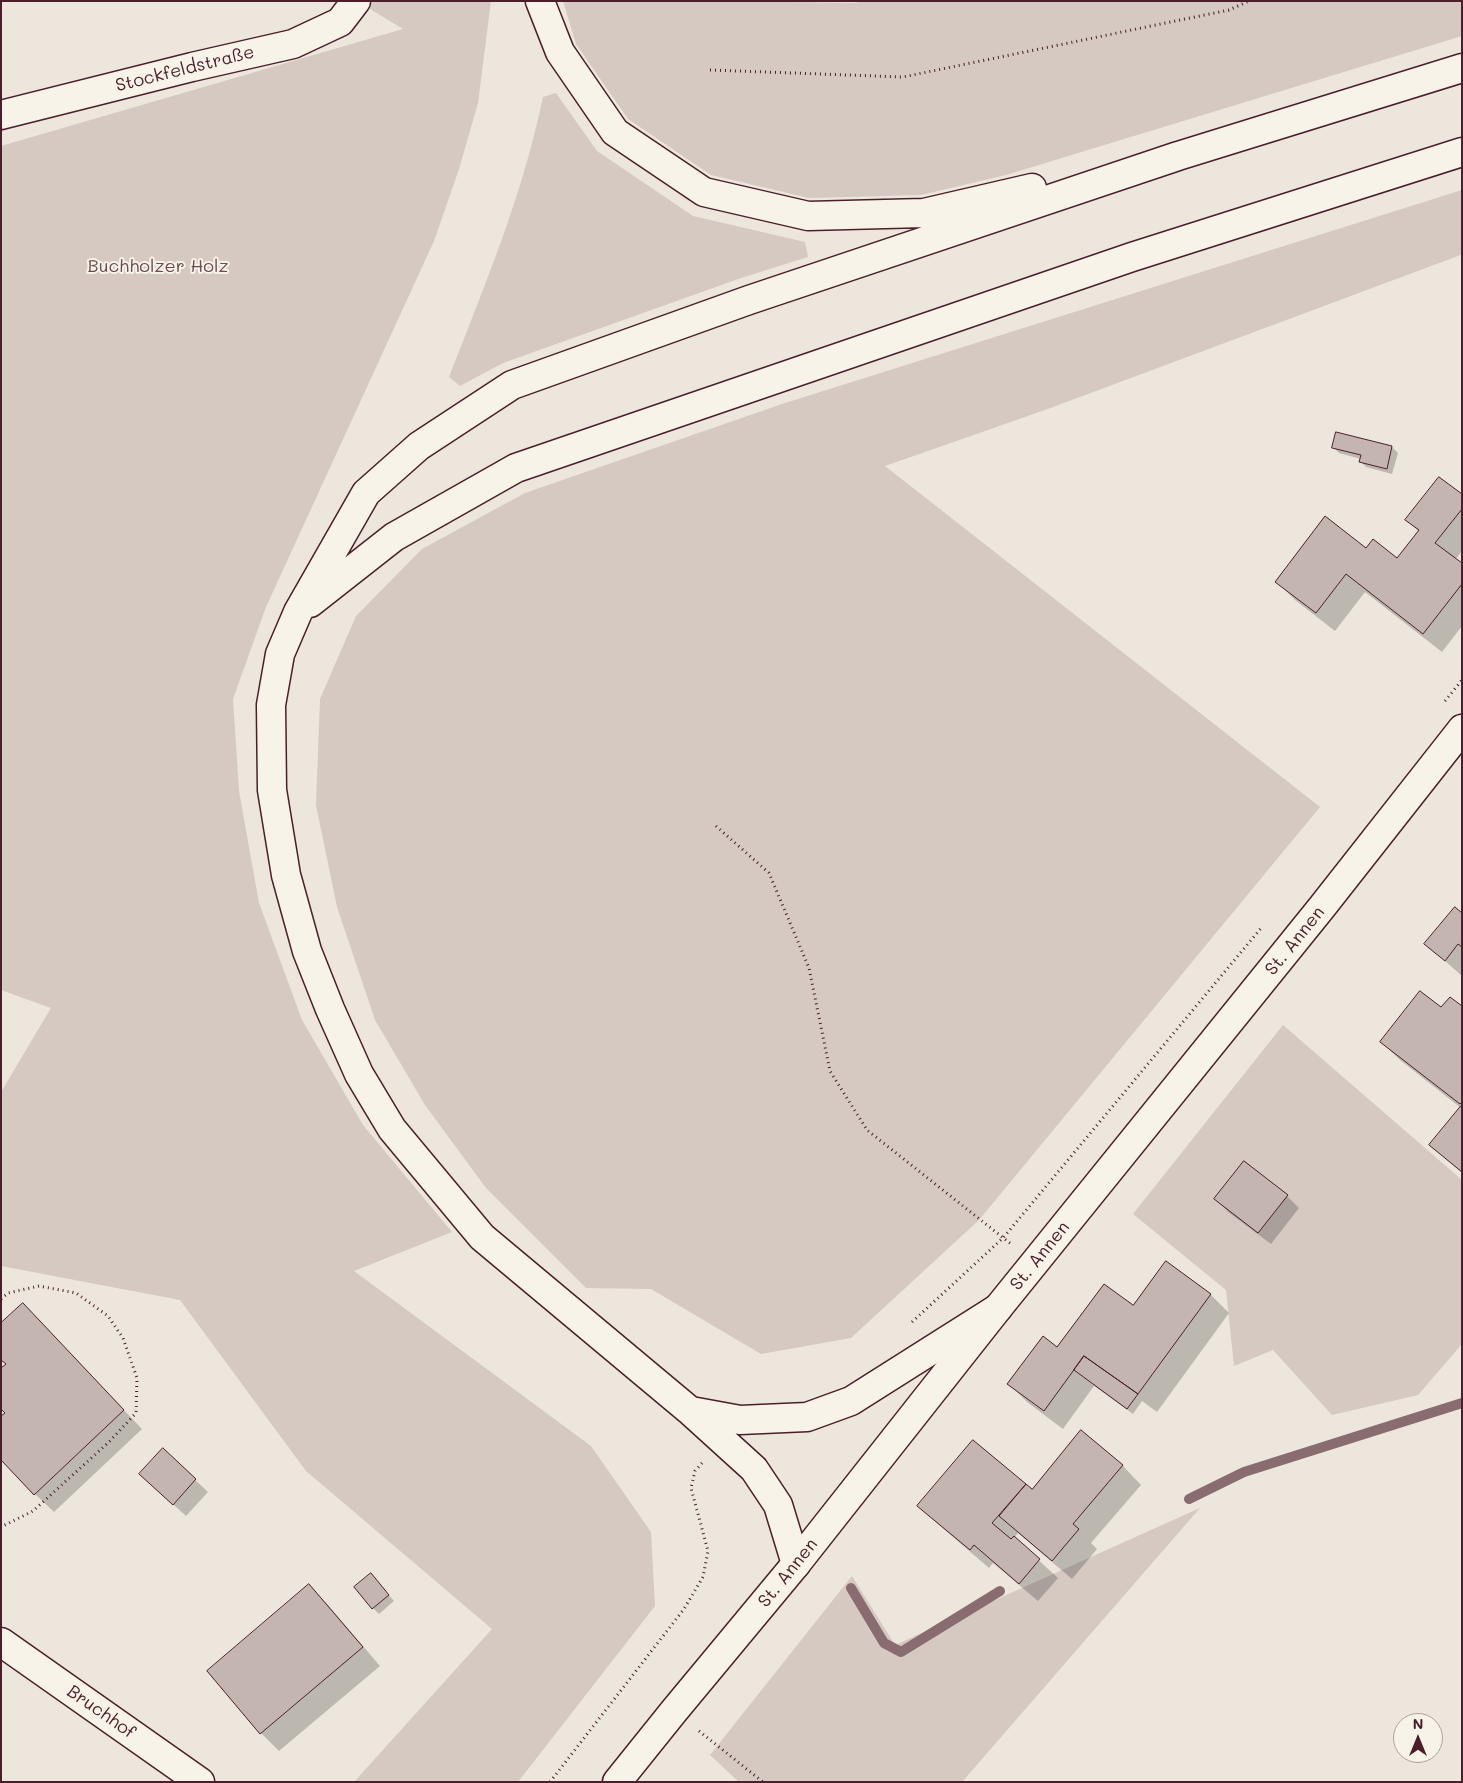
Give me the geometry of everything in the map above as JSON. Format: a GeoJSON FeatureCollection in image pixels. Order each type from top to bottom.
{"type":"FeatureCollection","features":[{"type":"Feature","properties":{"kind":"main road","name":"Stockfeldstraße"},"geometry":{"type":"LineString","coordinates":[[1,115],[192,67],[293,44],[340,22],[356,1]]}},
{"type":"Feature","properties":{"kind":"main road"},"geometry":{"type":"LineString","coordinates":[[540,1],[560,52],[615,132],[704,192],[808,216],[924,213],[1178,156]]}},
{"type":"Feature","properties":{"kind":"main road"},"geometry":{"type":"LineString","coordinates":[[796,1564],[778,1506],[754,1469],[689,1410],[482,1238],[392,1129],[359,1074],[307,951],[286,875],[272,790],[270,706],[280,654],[298,612],[366,493],[419,446],[512,385],[749,300],[1178,156],[1462,68]]}},
{"type":"Feature","properties":{"kind":"main road"},"geometry":{"type":"LineString","coordinates":[[298,612],[394,537],[516,468],[1132,257],[1462,152]]}},
{"type":"Feature","properties":{"kind":"main road","name":"St. Annen"},"geometry":{"type":"LineString","coordinates":[[617,1782],[796,1564],[998,1308],[1322,907],[1462,729]]}},
{"type":"Feature","properties":{"kind":"main road"},"geometry":{"type":"LineString","coordinates":[[689,1410],[740,1420],[806,1417],[851,1401],[998,1308]]}},
{"type":"Feature","properties":{"kind":"main road","name":"Bruchhof"},"geometry":{"type":"LineString","coordinates":[[1,1642],[200,1782]]}},
{"type":"Feature","properties":{"kind":"path"},"geometry":{"type":"LineString","coordinates":[[710,70],[903,77],[1230,10],[1249,1]]}},
{"type":"Feature","properties":{"kind":"path"},"geometry":{"type":"LineString","coordinates":[[1444,702],[1462,680]]}},
{"type":"Feature","properties":{"kind":"path"},"geometry":{"type":"LineString","coordinates":[[716,826],[769,873],[809,968],[830,1072],[867,1130],[1034,1263]]}},
{"type":"Feature","properties":{"kind":"path"},"geometry":{"type":"LineString","coordinates":[[911,1323],[1003,1238],[1266,922]]}},
{"type":"Feature","properties":{"kind":"path"},"geometry":{"type":"LineString","coordinates":[[1,1299],[8,1293],[39,1286],[76,1293],[108,1316],[123,1338],[137,1378],[136,1413],[110,1442],[33,1511],[1,1527]]}},
{"type":"Feature","properties":{"kind":"path"},"geometry":{"type":"LineString","coordinates":[[550,1782],[684,1609],[703,1577],[708,1551],[691,1488],[695,1471],[722,1439]]}},
{"type":"Feature","properties":{"kind":"path"},"geometry":{"type":"LineString","coordinates":[[674,1711],[763,1782]]}},
{"type":"Feature","properties":{"kind":"green space","name":"Buchholzer Holz"},"geometry":{"type":"Polygon","coordinates":[[[357,1],[491,1],[478,103],[459,169],[434,241],[266,607],[233,699],[239,791],[259,903],[302,1020],[363,1125],[452,1232],[354,1271],[591,1446],[651,1532],[655,1606],[518,1782],[354,1782],[492,1629],[306,1471],[180,1300],[1,1266],[1,1092],[51,1008],[1,990],[1,146],[403,29],[357,1]]]}},
{"type":"Feature","properties":{"kind":"green space"},"geometry":{"type":"Polygon","coordinates":[[[563,1],[855,3],[862,1],[1462,1],[1462,36],[1006,175],[921,195],[809,198],[711,175],[628,119],[576,44],[563,1]]]}},
{"type":"Feature","properties":{"kind":"green space"},"geometry":{"type":"Polygon","coordinates":[[[556,93],[597,151],[693,216],[805,242],[808,257],[741,278],[503,363],[460,386],[449,377],[514,204],[535,133],[543,97],[556,93]]]}},
{"type":"Feature","properties":{"kind":"green space"},"geometry":{"type":"Polygon","coordinates":[[[1462,190],[1462,254],[1458,256],[1045,410],[885,466],[1320,807],[979,1220],[851,1338],[761,1354],[651,1289],[586,1288],[486,1188],[425,1105],[375,1020],[337,907],[316,805],[320,699],[356,616],[422,549],[525,493],[782,404],[1462,190]]]}},
{"type":"Feature","properties":{"kind":"green space"},"geometry":{"type":"Polygon","coordinates":[[[1283,1025],[1462,1180],[1462,1344],[1418,1395],[1332,1415],[1273,1350],[1234,1366],[1226,1290],[1133,1214],[1283,1025]]]}},
{"type":"Feature","properties":{"kind":"green space"},"geometry":{"type":"Polygon","coordinates":[[[1200,1508],[962,1782],[739,1782],[710,1755],[852,1576],[895,1645],[1200,1508]]]}},
{"type":"Feature","properties":{"kind":"building"},"geometry":{"type":"Polygon","coordinates":[[[1336,432],[1392,446],[1387,469],[1359,462],[1361,455],[1332,448],[1336,432]]]}},
{"type":"Feature","properties":{"kind":"building"},"geometry":{"type":"Polygon","coordinates":[[[1439,477],[1462,494],[1462,509],[1435,543],[1462,563],[1462,584],[1423,634],[1346,574],[1316,613],[1275,582],[1325,516],[1366,548],[1373,539],[1397,558],[1419,530],[1405,520],[1439,477]]]}},
{"type":"Feature","properties":{"kind":"building"},"geometry":{"type":"Polygon","coordinates":[[[1455,907],[1462,913],[1462,947],[1458,944],[1445,961],[1424,944],[1455,907]]]}},
{"type":"Feature","properties":{"kind":"building"},"geometry":{"type":"Polygon","coordinates":[[[1420,991],[1441,1007],[1450,997],[1462,1006],[1462,1102],[1460,1104],[1380,1042],[1420,991]]]}},
{"type":"Feature","properties":{"kind":"building"},"geometry":{"type":"Polygon","coordinates":[[[1462,1106],[1462,1172],[1429,1145],[1462,1106]]]}},
{"type":"Feature","properties":{"kind":"building"},"geometry":{"type":"Polygon","coordinates":[[[1244,1161],[1288,1195],[1258,1233],[1214,1199],[1244,1161]]]}},
{"type":"Feature","properties":{"kind":"building"},"geometry":{"type":"Polygon","coordinates":[[[1166,1261],[1211,1294],[1138,1394],[1084,1356],[1044,1411],[1007,1384],[1043,1336],[1057,1347],[1104,1284],[1133,1305],[1166,1261]]]}},
{"type":"Feature","properties":{"kind":"building"},"geometry":{"type":"Polygon","coordinates":[[[23,1303],[124,1410],[34,1495],[1,1460],[1,1416],[5,1413],[1,1409],[1,1368],[6,1364],[1,1360],[1,1323],[23,1303]]]}},
{"type":"Feature","properties":{"kind":"building"},"geometry":{"type":"Polygon","coordinates":[[[1084,1356],[1138,1394],[1127,1409],[1074,1370],[1084,1356]]]}},
{"type":"Feature","properties":{"kind":"building"},"geometry":{"type":"Polygon","coordinates":[[[1081,1430],[1123,1465],[1073,1524],[1079,1529],[1052,1561],[999,1516],[1026,1484],[1032,1489],[1081,1430]]]}},
{"type":"Feature","properties":{"kind":"building"},"geometry":{"type":"Polygon","coordinates":[[[973,1440],[1026,1484],[992,1523],[1011,1539],[1014,1536],[1040,1559],[1019,1584],[974,1545],[970,1550],[917,1506],[973,1440]]]}},
{"type":"Feature","properties":{"kind":"building"},"geometry":{"type":"Polygon","coordinates":[[[163,1448],[196,1479],[173,1505],[139,1474],[163,1448]]]}},
{"type":"Feature","properties":{"kind":"building"},"geometry":{"type":"Polygon","coordinates":[[[371,1573],[389,1595],[372,1609],[354,1587],[371,1573]]]}},
{"type":"Feature","properties":{"kind":"building"},"geometry":{"type":"Polygon","coordinates":[[[309,1584],[363,1647],[260,1734],[207,1671],[309,1584]]]}},
{"type":"Feature","properties":{"kind":"waterway"},"geometry":{"type":"LineString","coordinates":[[1189,1499],[1244,1472],[1462,1403]]}},
{"type":"Feature","properties":{"kind":"waterway"},"geometry":{"type":"LineString","coordinates":[[851,1588],[884,1643],[901,1652],[1000,1591]]}}]}
